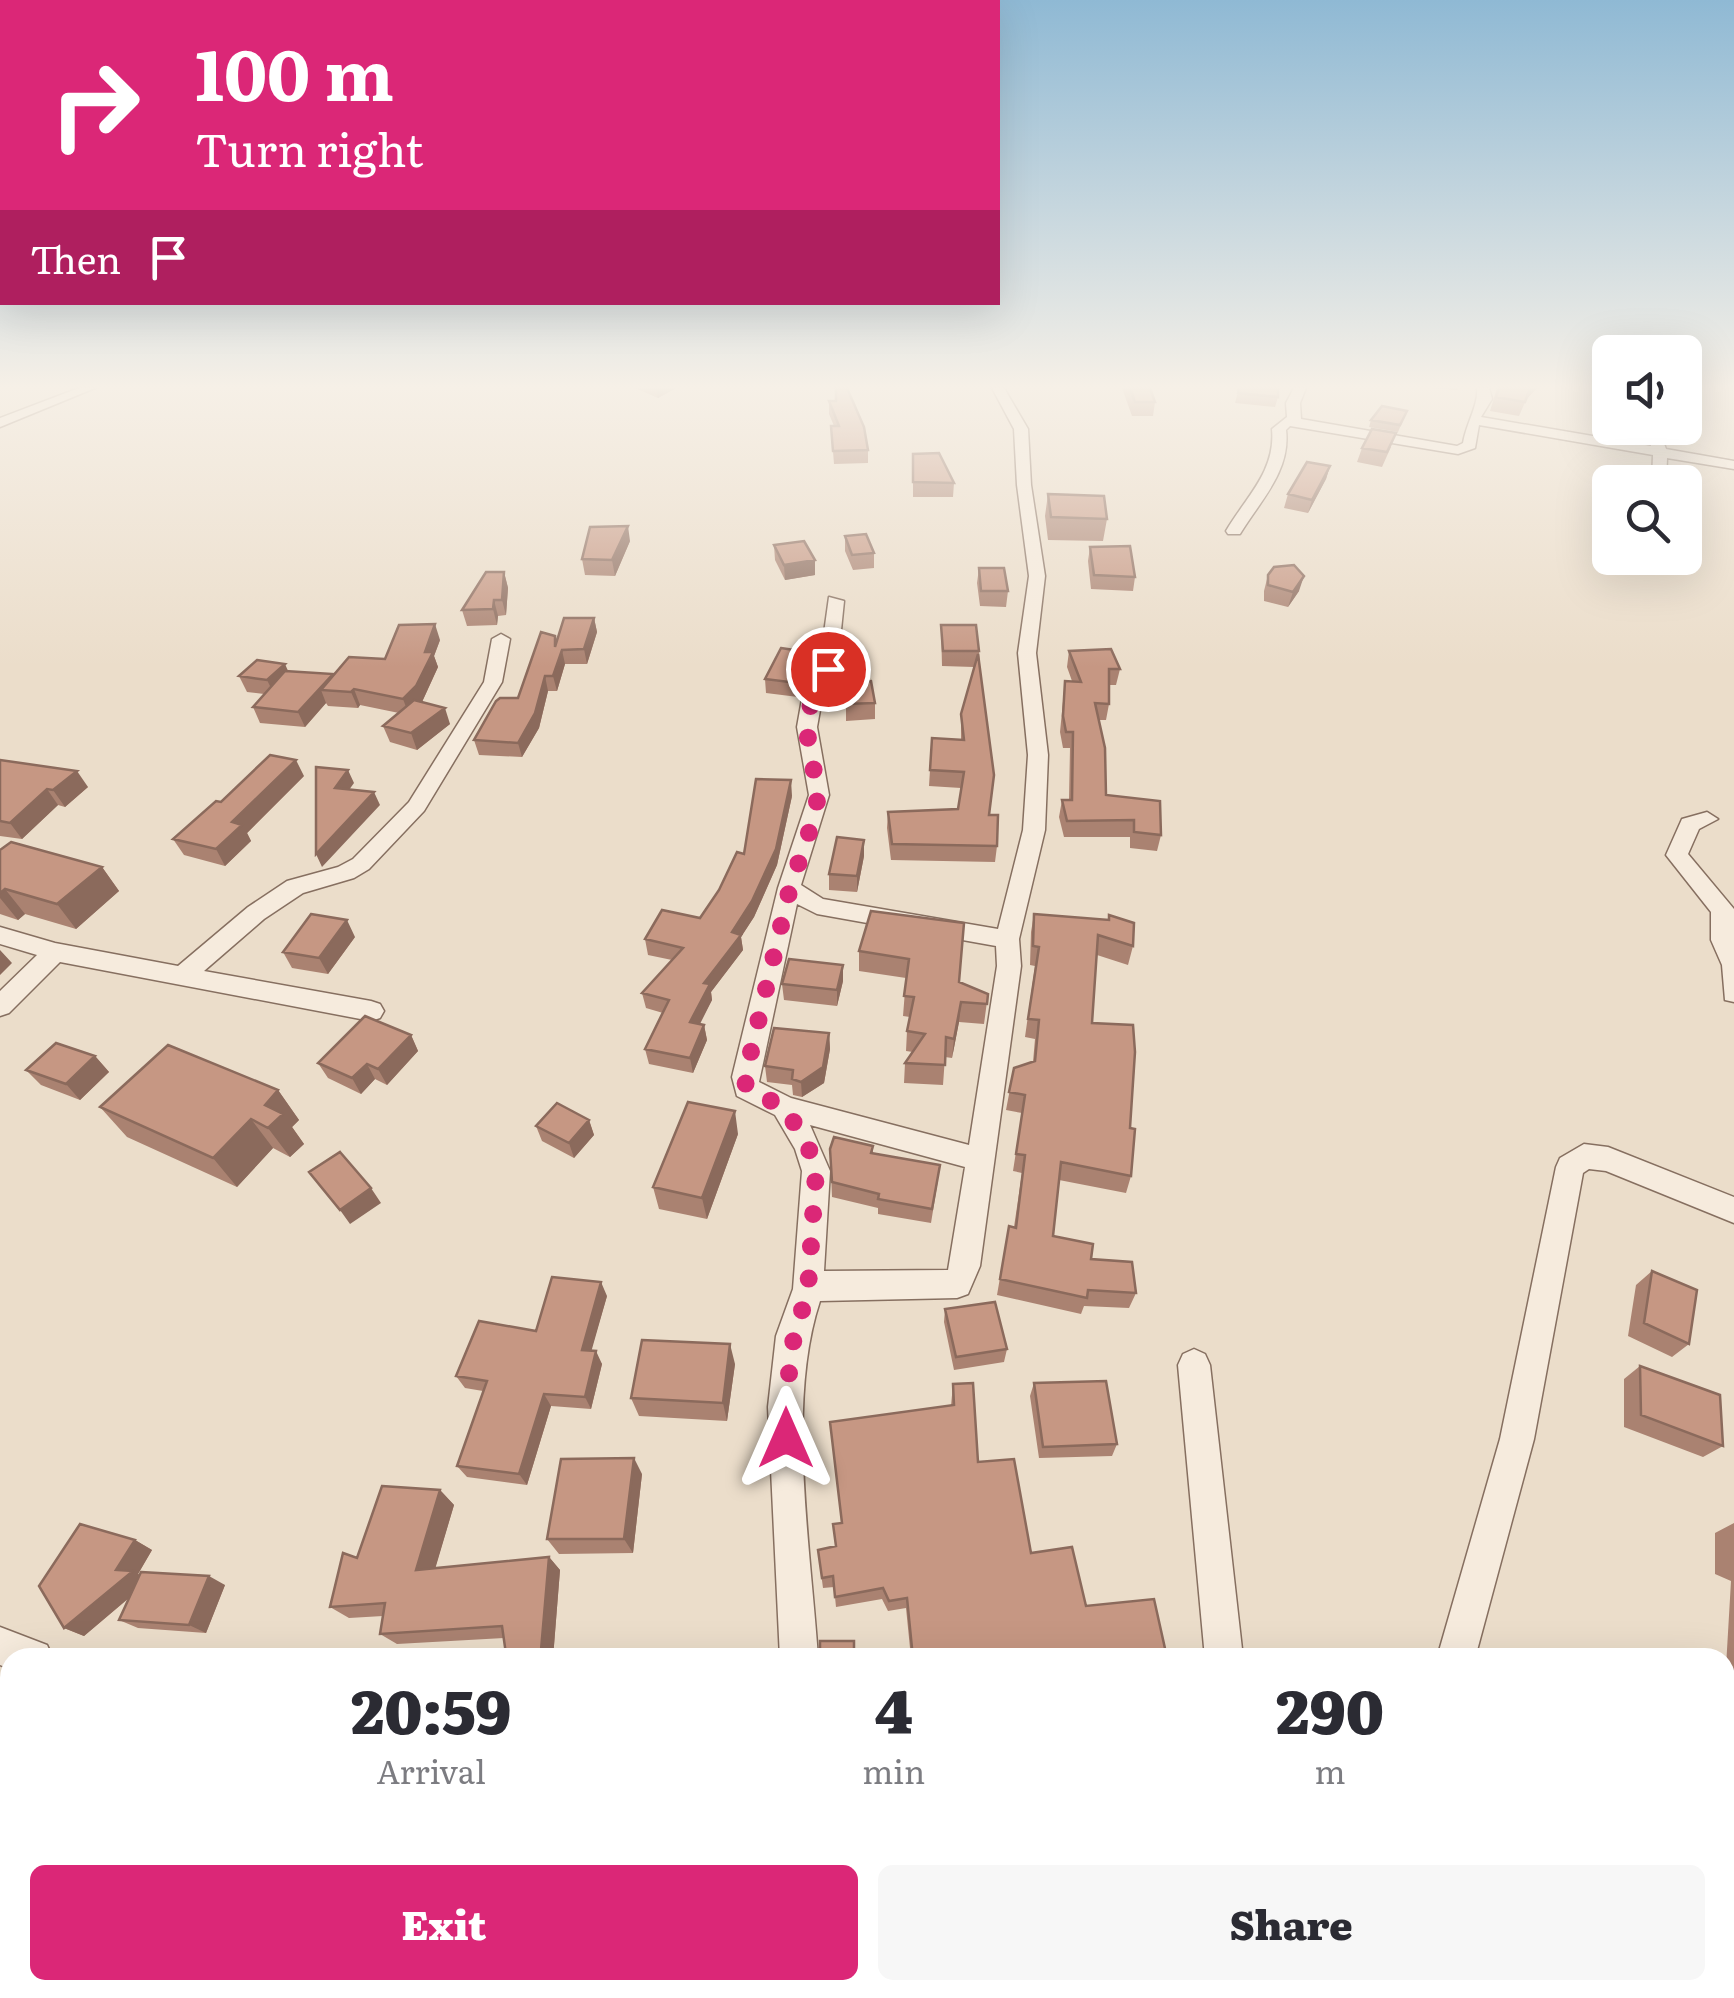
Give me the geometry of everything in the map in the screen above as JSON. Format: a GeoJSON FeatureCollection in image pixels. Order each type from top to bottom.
{"type":"FeatureCollection","features":[{"type":"Feature","properties":{"kind":"street"},"geometry":{"type":"LineString","coordinates":[[808,1289],[855,1281],[957,1284],[965,1266],[1009,966],[1007,938],[1034,830],[1038,755],[1026,653],[1037,576],[1024,481]]}},
{"type":"Feature","properties":{"kind":"street"},"geometry":{"type":"LineString","coordinates":[[1234,531],[1245,509],[1268,481]]}},
{"type":"Feature","properties":{"kind":"street"},"geometry":{"type":"LineString","coordinates":[[835,601],[828,669],[812,699],[806,727],[818,794],[815,815],[790,888],[745,1077],[746,1088],[785,1108],[982,1160]]}},
{"type":"Feature","properties":{"kind":"street"},"geometry":{"type":"LineString","coordinates":[[182,976],[256,913],[296,886],[346,873],[361,864],[417,806],[493,682],[501,639]]}},
{"type":"Feature","properties":{"kind":"street"},"geometry":{"type":"LineString","coordinates":[[1707,820],[1690,824],[1676,855],[1723,910],[1723,940],[1734,965],[1734,994]]}},
{"type":"Feature","properties":{"kind":"street"},"geometry":{"type":"LineString","coordinates":[[790,888],[816,906],[1007,938]]}},
{"type":"Feature","properties":{"kind":"street"},"geometry":{"type":"LineString","coordinates":[[0,935],[55,952],[371,1011]]}},
{"type":"Feature","properties":{"kind":"street"},"geometry":{"type":"LineString","coordinates":[[0,1006],[55,952]]}},
{"type":"Feature","properties":{"kind":"street"},"geometry":{"type":"LineString","coordinates":[[785,1108],[808,1146],[816,1172],[808,1289],[792,1336],[785,1408],[797,1648]]}},
{"type":"Feature","properties":{"kind":"street"},"geometry":{"type":"LineString","coordinates":[[1459,1648],[1518,1438],[1570,1167],[1584,1156],[1608,1159],[1734,1210]]}},
{"type":"Feature","properties":{"kind":"street"},"geometry":{"type":"LineString","coordinates":[[1194,1365],[1223,1648]]}},
{"type":"Feature","properties":{"kind":"building"},"geometry":{"type":"Polygon","coordinates":[[[1296,481],[1322,481],[1312,500],[1288,494],[1296,481]]]}},
{"type":"Feature","properties":{"kind":"building"},"geometry":{"type":"Polygon","coordinates":[[[1048,494],[1104,496],[1107,519],[1051,517],[1048,494]]]}},
{"type":"Feature","properties":{"kind":"building"},"geometry":{"type":"Polygon","coordinates":[[[628,526],[612,560],[582,559],[590,527],[628,526]]]}},
{"type":"Feature","properties":{"kind":"building"},"geometry":{"type":"Polygon","coordinates":[[[866,534],[874,553],[852,555],[845,536],[866,534]]]}},
{"type":"Feature","properties":{"kind":"building"},"geometry":{"type":"Polygon","coordinates":[[[804,541],[815,560],[784,565],[774,545],[804,541]]]}},
{"type":"Feature","properties":{"kind":"building"},"geometry":{"type":"Polygon","coordinates":[[[1130,546],[1135,577],[1094,575],[1090,547],[1130,546]]]}},
{"type":"Feature","properties":{"kind":"building"},"geometry":{"type":"Polygon","coordinates":[[[1294,565],[1304,576],[1293,592],[1268,585],[1268,575],[1274,567],[1294,565]]]}},
{"type":"Feature","properties":{"kind":"building"},"geometry":{"type":"Polygon","coordinates":[[[979,568],[1004,568],[1008,591],[981,591],[979,568]]]}},
{"type":"Feature","properties":{"kind":"building"},"geometry":{"type":"Polygon","coordinates":[[[486,572],[504,572],[502,600],[494,600],[493,609],[462,610],[486,572]]]}},
{"type":"Feature","properties":{"kind":"building"},"geometry":{"type":"Polygon","coordinates":[[[564,618],[594,618],[584,649],[562,650],[553,676],[545,676],[535,713],[518,743],[474,740],[496,701],[518,698],[541,632],[555,636],[555,647],[564,618]]]}},
{"type":"Feature","properties":{"kind":"building"},"geometry":{"type":"Polygon","coordinates":[[[435,624],[425,652],[433,652],[416,686],[403,699],[354,689],[321,690],[349,657],[385,659],[399,625],[435,624]]]}},
{"type":"Feature","properties":{"kind":"building"},"geometry":{"type":"Polygon","coordinates":[[[941,625],[976,625],[979,651],[943,651],[941,625]]]}},
{"type":"Feature","properties":{"kind":"building"},"geometry":{"type":"Polygon","coordinates":[[[781,648],[814,653],[797,683],[765,679],[781,648]]]}},
{"type":"Feature","properties":{"kind":"building"},"geometry":{"type":"Polygon","coordinates":[[[1111,649],[1120,669],[1109,669],[1109,704],[1095,703],[1105,748],[1106,795],[1160,801],[1161,835],[1134,832],[1134,820],[1067,821],[1062,800],[1072,800],[1073,732],[1066,732],[1063,716],[1065,681],[1081,682],[1069,651],[1111,649]]]}},
{"type":"Feature","properties":{"kind":"building"},"geometry":{"type":"Polygon","coordinates":[[[978,654],[994,775],[989,815],[998,815],[997,846],[892,844],[888,812],[958,809],[964,772],[930,770],[932,738],[964,740],[961,714],[978,654]]]}},
{"type":"Feature","properties":{"kind":"building"},"geometry":{"type":"Polygon","coordinates":[[[257,660],[285,664],[267,680],[239,676],[257,660]]]}},
{"type":"Feature","properties":{"kind":"building"},"geometry":{"type":"Polygon","coordinates":[[[285,671],[333,674],[298,712],[253,707],[285,671]]]}},
{"type":"Feature","properties":{"kind":"building"},"geometry":{"type":"Polygon","coordinates":[[[871,681],[875,703],[846,704],[857,682],[871,681]]]}},
{"type":"Feature","properties":{"kind":"building"},"geometry":{"type":"Polygon","coordinates":[[[414,700],[445,708],[411,733],[383,726],[414,700]]]}},
{"type":"Feature","properties":{"kind":"building"},"geometry":{"type":"Polygon","coordinates":[[[270,755],[296,760],[232,822],[242,825],[216,849],[173,839],[216,801],[221,802],[270,755]]]}},
{"type":"Feature","properties":{"kind":"building"},"geometry":{"type":"Polygon","coordinates":[[[0,760],[77,771],[53,790],[47,789],[10,823],[0,821],[0,760]]]}},
{"type":"Feature","properties":{"kind":"building"},"geometry":{"type":"Polygon","coordinates":[[[316,767],[348,770],[335,788],[374,792],[316,854],[316,767]]]}},
{"type":"Feature","properties":{"kind":"building"},"geometry":{"type":"Polygon","coordinates":[[[756,779],[791,780],[776,849],[752,901],[732,932],[741,935],[704,983],[710,984],[690,1022],[704,1025],[690,1058],[645,1049],[669,1000],[642,993],[683,948],[645,939],[662,910],[700,918],[737,852],[744,854],[756,779]]]}},
{"type":"Feature","properties":{"kind":"building"},"geometry":{"type":"Polygon","coordinates":[[[837,837],[864,840],[857,876],[829,874],[837,837]]]}},
{"type":"Feature","properties":{"kind":"building"},"geometry":{"type":"Polygon","coordinates":[[[11,842],[102,867],[57,904],[5,889],[0,893],[0,850],[11,842]]]}},
{"type":"Feature","properties":{"kind":"building"},"geometry":{"type":"Polygon","coordinates":[[[871,911],[964,923],[959,982],[988,994],[987,1004],[961,1002],[954,1039],[946,1037],[945,1065],[905,1063],[925,1034],[907,1031],[914,997],[904,996],[909,959],[859,951],[871,911]]]}},
{"type":"Feature","properties":{"kind":"building"},"geometry":{"type":"Polygon","coordinates":[[[311,914],[347,920],[319,958],[283,952],[311,914]]]}},
{"type":"Feature","properties":{"kind":"building"},"geometry":{"type":"Polygon","coordinates":[[[1034,914],[1109,920],[1109,915],[1134,923],[1133,946],[1098,935],[1092,1023],[1133,1025],[1130,1128],[1135,1129],[1131,1176],[1061,1162],[1053,1236],[1093,1244],[1091,1259],[1132,1262],[1136,1293],[1088,1290],[1087,1298],[1000,1279],[1009,1226],[1016,1228],[1025,1155],[1016,1154],[1025,1095],[1009,1092],[1014,1068],[1035,1061],[1039,1020],[1028,1019],[1039,947],[1033,946],[1034,914]]]}},
{"type":"Feature","properties":{"kind":"building"},"geometry":{"type":"Polygon","coordinates":[[[789,959],[843,965],[837,990],[782,984],[789,959]]]}},
{"type":"Feature","properties":{"kind":"building"},"geometry":{"type":"Polygon","coordinates":[[[365,1016],[411,1035],[378,1069],[367,1064],[352,1078],[318,1063],[365,1016]]]}},
{"type":"Feature","properties":{"kind":"building"},"geometry":{"type":"Polygon","coordinates":[[[774,1028],[829,1033],[823,1067],[801,1082],[792,1079],[793,1070],[765,1066],[774,1028]]]}},
{"type":"Feature","properties":{"kind":"building"},"geometry":{"type":"Polygon","coordinates":[[[56,1043],[95,1056],[66,1084],[26,1070],[56,1043]]]}},
{"type":"Feature","properties":{"kind":"building"},"geometry":{"type":"Polygon","coordinates":[[[168,1045],[278,1090],[265,1105],[283,1114],[268,1128],[251,1119],[213,1158],[100,1107],[168,1045]]]}},
{"type":"Feature","properties":{"kind":"building"},"geometry":{"type":"Polygon","coordinates":[[[688,1102],[735,1111],[702,1198],[653,1187],[688,1102]]]}},
{"type":"Feature","properties":{"kind":"building"},"geometry":{"type":"Polygon","coordinates":[[[557,1103],[589,1120],[569,1143],[536,1126],[557,1103]]]}},
{"type":"Feature","properties":{"kind":"building"},"geometry":{"type":"Polygon","coordinates":[[[834,1137],[873,1146],[871,1153],[940,1165],[932,1209],[878,1199],[879,1194],[832,1182],[830,1149],[834,1137]]]}},
{"type":"Feature","properties":{"kind":"building"},"geometry":{"type":"Polygon","coordinates":[[[340,1152],[371,1188],[340,1210],[309,1172],[340,1152]]]}},
{"type":"Feature","properties":{"kind":"building"},"geometry":{"type":"Polygon","coordinates":[[[1652,1271],[1697,1290],[1689,1344],[1644,1323],[1652,1271]]]}},
{"type":"Feature","properties":{"kind":"building"},"geometry":{"type":"Polygon","coordinates":[[[552,1277],[601,1282],[582,1350],[596,1351],[585,1397],[544,1394],[519,1474],[457,1466],[487,1381],[456,1376],[479,1321],[536,1331],[552,1277]]]}},
{"type":"Feature","properties":{"kind":"building"},"geometry":{"type":"Polygon","coordinates":[[[995,1302],[1007,1349],[956,1357],[945,1309],[995,1302]]]}},
{"type":"Feature","properties":{"kind":"building"},"geometry":{"type":"Polygon","coordinates":[[[642,1340],[730,1344],[723,1403],[631,1398],[642,1340]]]}},
{"type":"Feature","properties":{"kind":"building"},"geometry":{"type":"Polygon","coordinates":[[[1640,1366],[1720,1395],[1723,1446],[1641,1415],[1640,1366]]]}},
{"type":"Feature","properties":{"kind":"building"},"geometry":{"type":"Polygon","coordinates":[[[1106,1381],[1117,1444],[1043,1447],[1034,1383],[1106,1381]]]}},
{"type":"Feature","properties":{"kind":"building"},"geometry":{"type":"Polygon","coordinates":[[[973,1383],[978,1462],[1014,1459],[1031,1553],[1072,1547],[1086,1606],[1154,1599],[1165,1648],[912,1648],[907,1598],[889,1601],[883,1588],[835,1597],[833,1576],[822,1578],[818,1550],[836,1546],[833,1524],[842,1523],[830,1422],[954,1405],[953,1384],[973,1383]]]}},
{"type":"Feature","properties":{"kind":"building"},"geometry":{"type":"Polygon","coordinates":[[[634,1458],[624,1539],[547,1539],[561,1459],[634,1458]]]}},
{"type":"Feature","properties":{"kind":"building"},"geometry":{"type":"Polygon","coordinates":[[[382,1486],[440,1490],[416,1570],[549,1557],[541,1648],[505,1648],[502,1626],[380,1634],[385,1603],[330,1607],[343,1553],[357,1558],[382,1486]]]}},
{"type":"Feature","properties":{"kind":"building"},"geometry":{"type":"Polygon","coordinates":[[[80,1524],[135,1540],[116,1570],[133,1571],[64,1628],[39,1586],[80,1524]]]}},
{"type":"Feature","properties":{"kind":"building"},"geometry":{"type":"Polygon","coordinates":[[[141,1572],[209,1576],[189,1625],[119,1620],[141,1572]]]}},
{"type":"Feature","properties":{"kind":"building"},"geometry":{"type":"Polygon","coordinates":[[[820,1641],[854,1641],[854,1648],[820,1648],[820,1641]]]}},
{"type":"Feature","properties":{"kind":"route"},"geometry":{"type":"LineString","coordinates":[[786,1438],[790,1353],[808,1289],[816,1172],[808,1146],[785,1108],[754,1095],[746,1088],[745,1077],[790,888],[815,815],[818,794],[806,727],[812,699],[828,669]]}}]}
